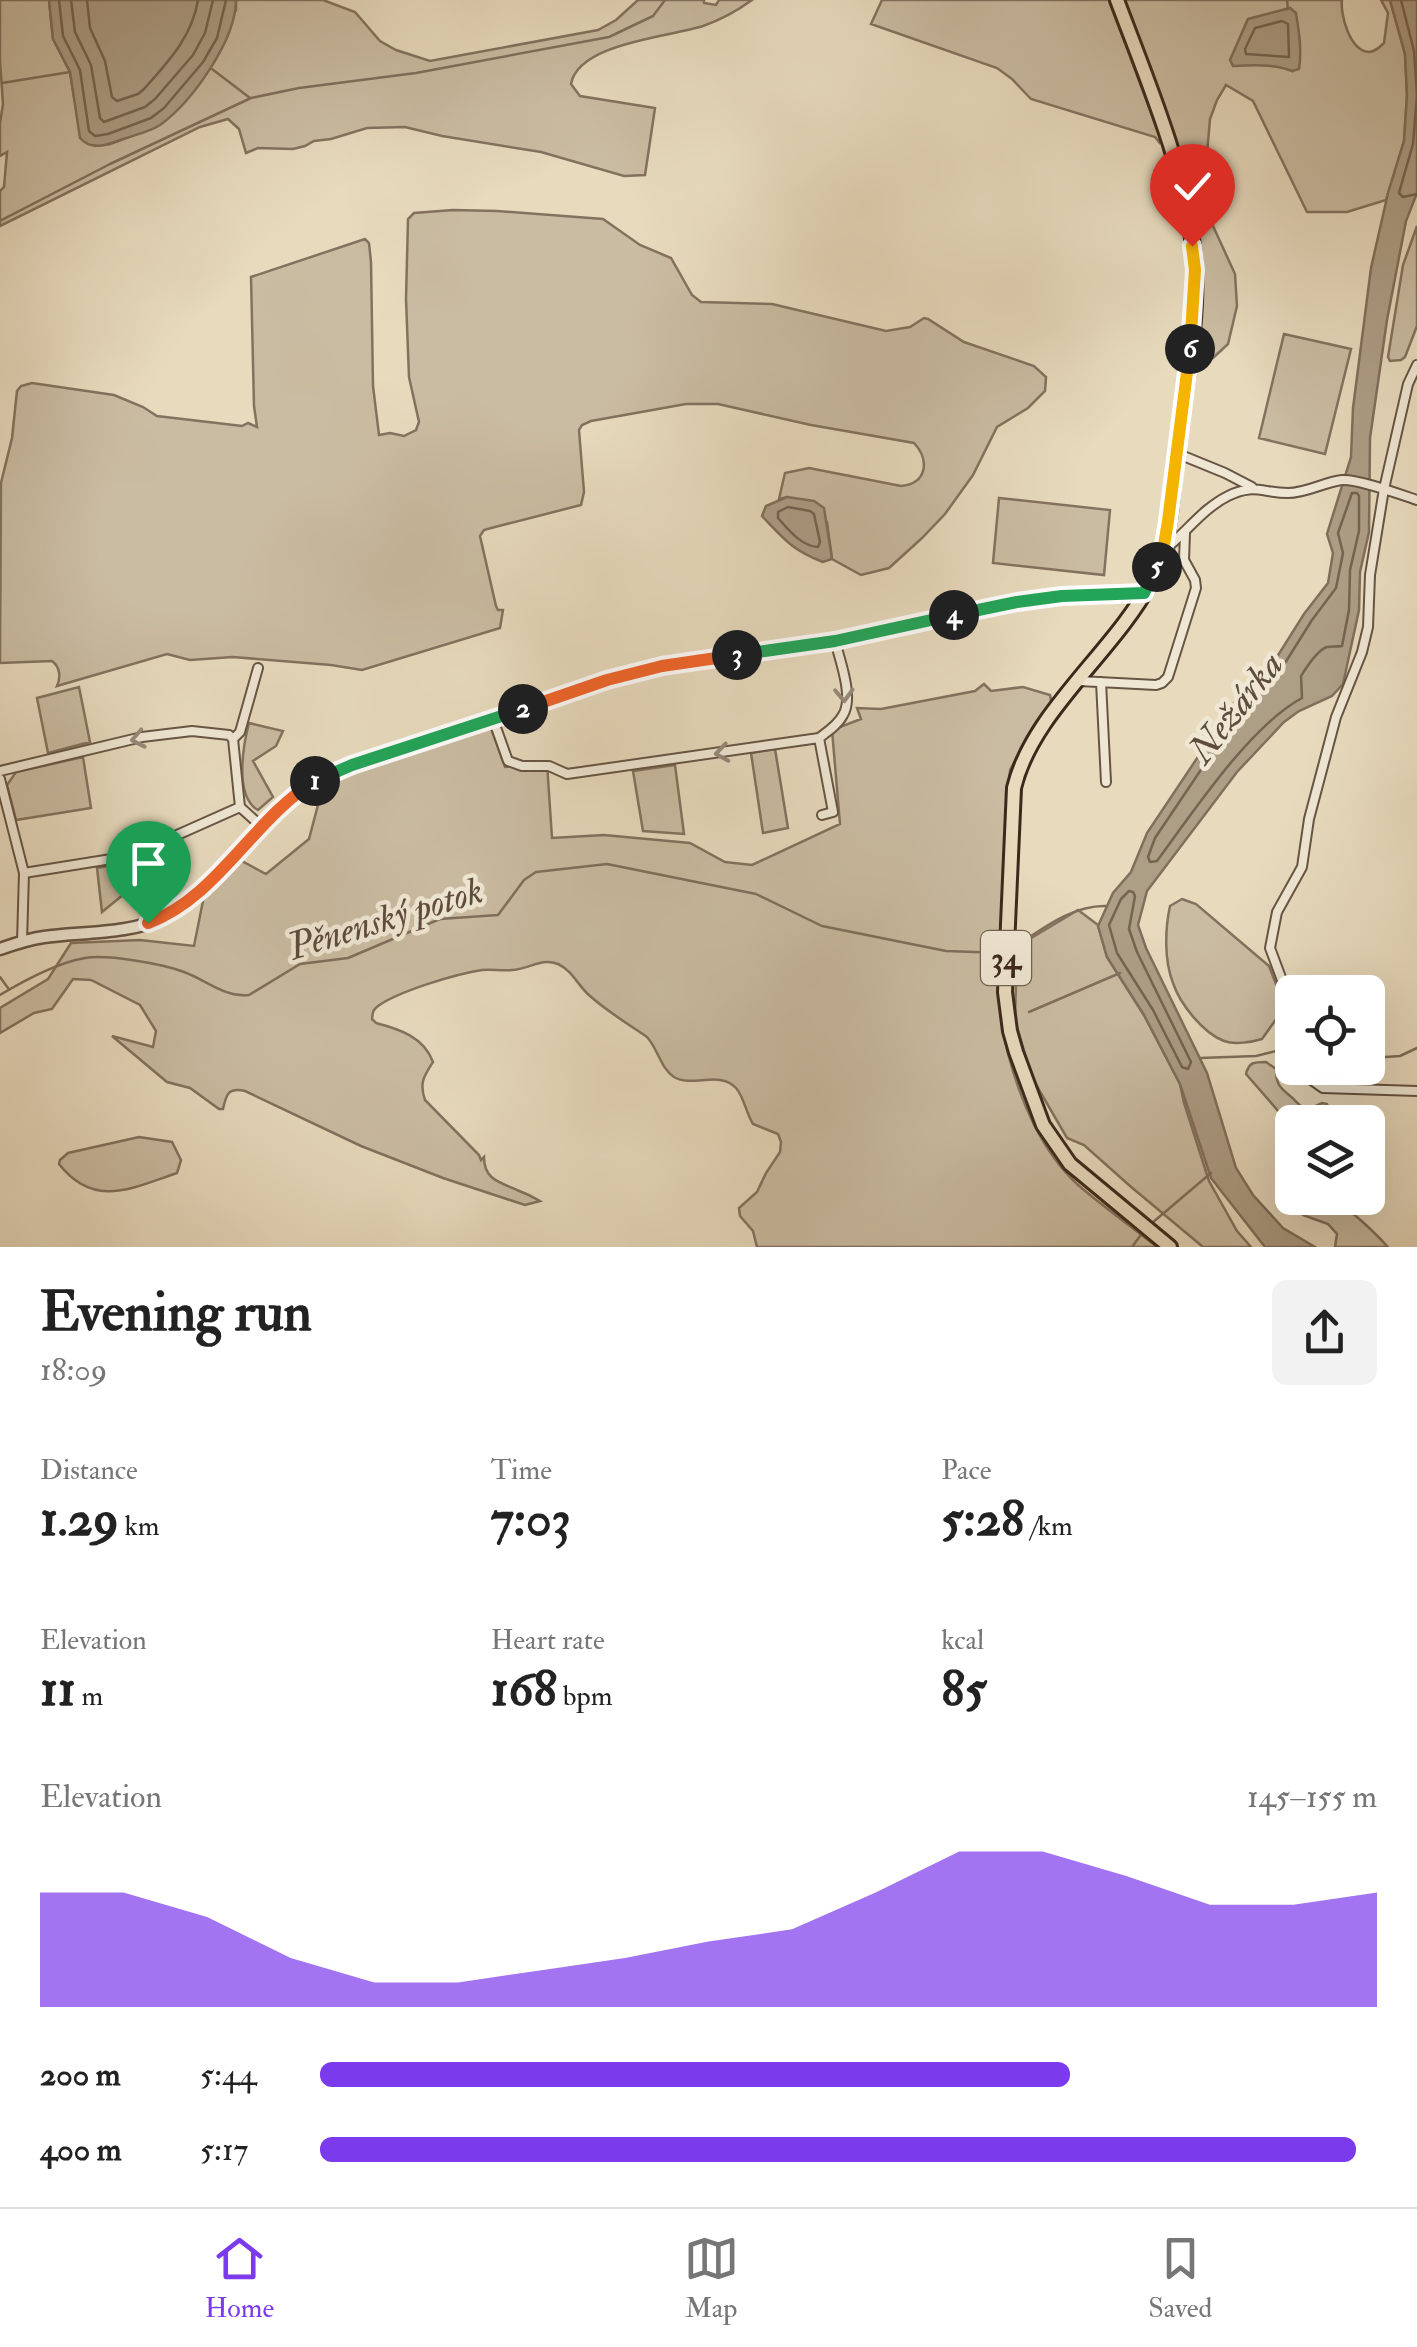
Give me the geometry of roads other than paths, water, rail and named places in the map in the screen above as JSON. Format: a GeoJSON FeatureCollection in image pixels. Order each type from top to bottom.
{"type":"FeatureCollection","features":[{"type":"Feature","properties":{"kind":"main road","name":"34"},"geometry":{"type":"LineString","coordinates":[[1117,0],[1166,134],[1188,216],[1195,270],[1194,308],[1163,551],[1130,618],[1029,746],[1018,770],[1005,992],[1016,1052],[1051,1138],[1084,1178],[1170,1247]]}},
{"type":"Feature","properties":{"kind":"street"},"geometry":{"type":"LineString","coordinates":[[1280,975],[1270,948],[1277,912],[1302,867],[1309,818],[1336,716],[1362,652],[1368,627],[1380,488],[1408,384],[1417,365]]}},
{"type":"Feature","properties":{"kind":"street"},"geometry":{"type":"LineString","coordinates":[[1176,452],[1263,491],[1298,492],[1343,480],[1417,500]]}},
{"type":"Feature","properties":{"kind":"street"},"geometry":{"type":"LineString","coordinates":[[1225,473],[1228,496]]}},
{"type":"Feature","properties":{"kind":"street"},"geometry":{"type":"LineString","coordinates":[[1163,551],[1185,534],[1201,514],[1228,496],[1252,487]]}},
{"type":"Feature","properties":{"kind":"street"},"geometry":{"type":"LineString","coordinates":[[1079,681],[1156,685],[1168,677],[1196,588],[1184,560],[1185,534]]}},
{"type":"Feature","properties":{"kind":"street"},"geometry":{"type":"LineString","coordinates":[[0,949],[40,937],[106,932],[163,918],[206,886],[280,806],[312,782],[607,680],[662,666],[835,641],[1017,602],[1144,593]]}},
{"type":"Feature","properties":{"kind":"street"},"geometry":{"type":"LineString","coordinates":[[493,719],[508,761],[522,766],[549,766],[568,774],[818,738],[837,723],[848,703],[835,641]]}},
{"type":"Feature","properties":{"kind":"street"},"geometry":{"type":"LineString","coordinates":[[233,739],[240,732],[258,668]]}},
{"type":"Feature","properties":{"kind":"street"},"geometry":{"type":"LineString","coordinates":[[1101,682],[1106,782]]}},
{"type":"Feature","properties":{"kind":"street"},"geometry":{"type":"LineString","coordinates":[[22,942],[24,873],[0,775],[142,737],[192,731],[228,735],[233,739],[240,807],[261,826]]}},
{"type":"Feature","properties":{"kind":"street"},"geometry":{"type":"LineString","coordinates":[[818,738],[833,812],[822,815]]}},
{"type":"Feature","properties":{"kind":"street"},"geometry":{"type":"LineString","coordinates":[[24,873],[130,856],[240,807]]}},
{"type":"Feature","properties":{"kind":"street"},"geometry":{"type":"LineString","coordinates":[[1319,1085],[1417,1092]]}},
{"type":"Feature","properties":{"kind":"water"},"geometry":{"type":"Polygon","coordinates":[[[49,0],[236,0],[229,33],[210,69],[172,115],[156,127],[100,146],[80,138],[70,72],[53,39],[49,0]]]}},
{"type":"Feature","properties":{"kind":"water","name":"Nežárka"},"geometry":{"type":"Polygon","coordinates":[[[1390,0],[1417,0],[1417,193],[1406,221],[1387,320],[1370,438],[1369,532],[1360,572],[1359,610],[1343,684],[1332,696],[1284,722],[1237,772],[1147,891],[1138,925],[1207,1073],[1236,1168],[1253,1195],[1283,1228],[1315,1247],[1265,1247],[1211,1178],[1180,1084],[1144,1015],[1107,957],[1098,926],[1113,893],[1131,872],[1147,833],[1244,688],[1277,657],[1328,583],[1333,553],[1327,534],[1351,457],[1353,408],[1371,268],[1404,141],[1405,54],[1390,0]]]}},
{"type":"Feature","properties":{"kind":"water"},"geometry":{"type":"Polygon","coordinates":[[[1290,8],[1296,13],[1299,69],[1233,66],[1230,60],[1248,19],[1290,8]]]}},
{"type":"Feature","properties":{"kind":"water"},"geometry":{"type":"Polygon","coordinates":[[[787,497],[814,501],[824,508],[832,559],[823,562],[803,553],[762,516],[766,506],[787,497]]]}},
{"type":"Feature","properties":{"kind":"waterway"},"geometry":{"type":"LineString","coordinates":[[0,221],[251,98],[416,73],[609,37],[653,16],[665,0]]}},
{"type":"Feature","properties":{"kind":"waterway"},"geometry":{"type":"LineString","coordinates":[[1287,0],[1288,9]]}},
{"type":"Feature","properties":{"kind":"waterway"},"geometry":{"type":"LineString","coordinates":[[212,69],[250,98]]}},
{"type":"Feature","properties":{"kind":"waterway"},"geometry":{"type":"LineString","coordinates":[[2,83],[70,72]]}},
{"type":"Feature","properties":{"kind":"waterway","name":"Pěnenský potok"},"geometry":{"type":"LineString","coordinates":[[0,995],[52,968],[95,957],[163,966],[224,991],[249,995],[300,964],[348,958],[440,919],[498,915],[524,880],[536,872],[607,864],[756,894],[822,926],[946,951],[1003,953]]}},
{"type":"Feature","properties":{"kind":"waterway","name":"Pěnenský potok"},"geometry":{"type":"LineString","coordinates":[[1010,950],[1067,915],[1106,906]]}},
{"type":"Feature","properties":{"kind":"waterway"},"geometry":{"type":"LineString","coordinates":[[1029,1012],[1120,973]]}},
{"type":"Feature","properties":{"kind":"waterway"},"geometry":{"type":"LineString","coordinates":[[0,977],[8,988]]}},
{"type":"Feature","properties":{"kind":"waterway"},"geometry":{"type":"LineString","coordinates":[[1385,1057],[1400,1056],[1417,1048]]}},
{"type":"Feature","properties":{"kind":"waterway"},"geometry":{"type":"LineString","coordinates":[[1200,1058],[1256,1056],[1275,1051]]}},
{"type":"Feature","properties":{"kind":"waterway"},"geometry":{"type":"LineString","coordinates":[[1152,1223],[1211,1173]]}},
{"type":"Feature","properties":{"kind":"waterway"},"geometry":{"type":"LineString","coordinates":[[1132,1247],[1143,1232]]}}]}
